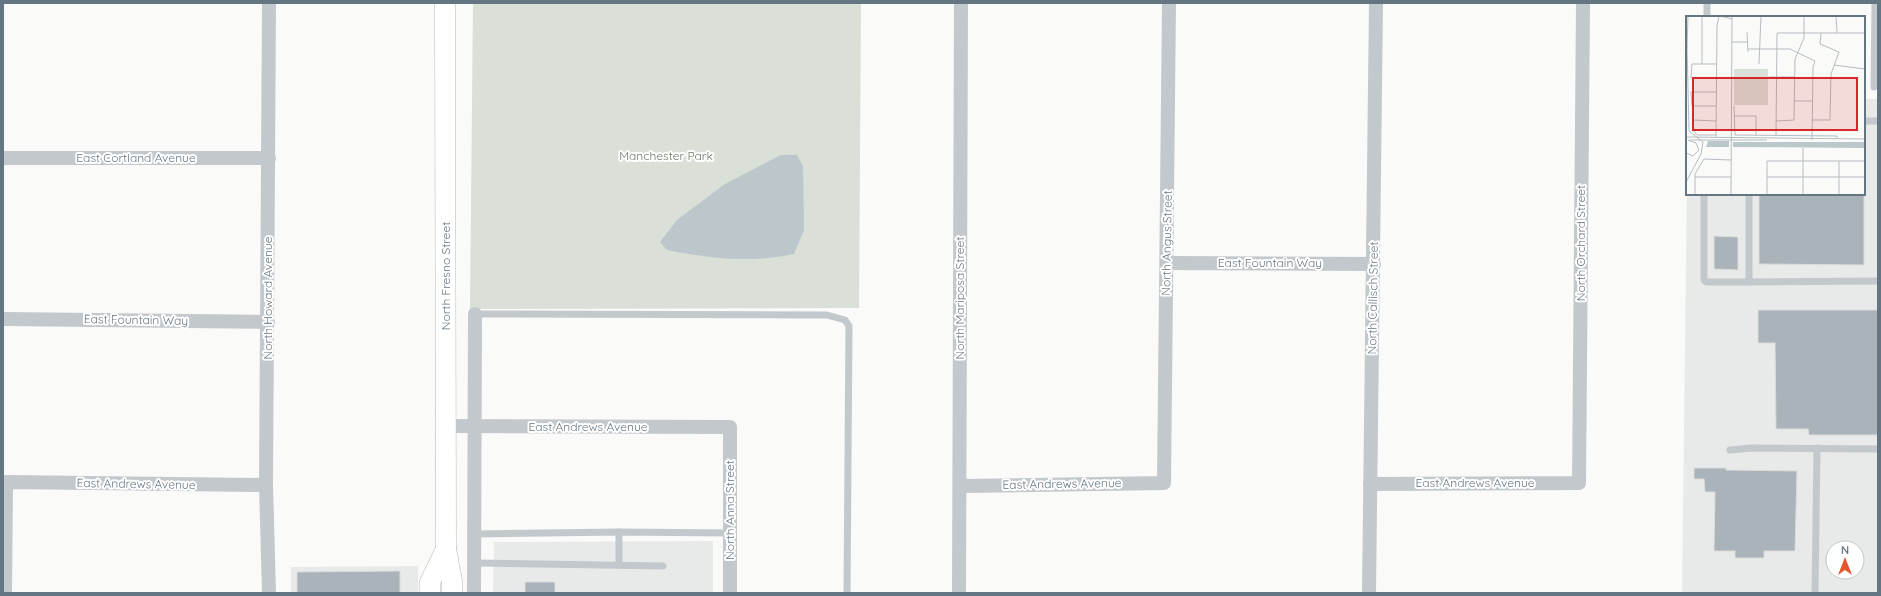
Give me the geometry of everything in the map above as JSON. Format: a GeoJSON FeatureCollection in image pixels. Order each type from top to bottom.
{"type":"FeatureCollection","features":[{"type":"Feature","properties":{"kind":"main road","name":"North Fresno Street"},"geometry":{"type":"LineString","coordinates":[[445,3],[446,549],[452,581],[452,593]]}},
{"type":"Feature","properties":{"kind":"main road","name":"North Fresno Street"},"geometry":{"type":"LineString","coordinates":[[430,593],[430,582],[446,549]]}},
{"type":"Feature","properties":{"kind":"street","name":"North Howard Avenue"},"geometry":{"type":"LineString","coordinates":[[269,3],[266,485],[269,593]]}},
{"type":"Feature","properties":{"kind":"street","name":"North Mariposa Street"},"geometry":{"type":"LineString","coordinates":[[959,593],[961,3]]}},
{"type":"Feature","properties":{"kind":"street","name":"North Angus Street"},"geometry":{"type":"LineString","coordinates":[[1164,483],[1169,3]]}},
{"type":"Feature","properties":{"kind":"street","name":"North Callisch Street"},"geometry":{"type":"LineString","coordinates":[[1369,593],[1376,3]]}},
{"type":"Feature","properties":{"kind":"street","name":"North Orchard Street"},"geometry":{"type":"LineString","coordinates":[[1579,483],[1583,3]]}},
{"type":"Feature","properties":{"kind":"street","name":"East Cortland Avenue"},"geometry":{"type":"LineString","coordinates":[[3,158],[269,158]]}},
{"type":"Feature","properties":{"kind":"street","name":"East Fountain Way"},"geometry":{"type":"LineString","coordinates":[[1167,262],[1374,264]]}},
{"type":"Feature","properties":{"kind":"street"},"geometry":{"type":"LineString","coordinates":[[474,593],[475,314]]}},
{"type":"Feature","properties":{"kind":"street","name":"East Fountain Way"},"geometry":{"type":"LineString","coordinates":[[3,319],[268,322]]}},
{"type":"Feature","properties":{"kind":"street","name":"East Andrews Avenue"},"geometry":{"type":"LineString","coordinates":[[446,426],[730,427]]}},
{"type":"Feature","properties":{"kind":"street","name":"North Anna Street"},"geometry":{"type":"LineString","coordinates":[[730,427],[730,593]]}},
{"type":"Feature","properties":{"kind":"street","name":"East Andrews Avenue"},"geometry":{"type":"LineString","coordinates":[[5,593],[6,482],[266,485]]}},
{"type":"Feature","properties":{"kind":"street","name":"East Andrews Avenue"},"geometry":{"type":"LineString","coordinates":[[960,486],[1164,483]]}},
{"type":"Feature","properties":{"kind":"street","name":"East Andrews Avenue"},"geometry":{"type":"LineString","coordinates":[[1370,484],[1579,483]]}},
{"type":"Feature","properties":{"kind":"lane"},"geometry":{"type":"LineString","coordinates":[[1707,3],[1707,16]]}},
{"type":"Feature","properties":{"kind":"lane"},"geometry":{"type":"LineString","coordinates":[[1874,86],[1875,3]]}},
{"type":"Feature","properties":{"kind":"lane"},"geometry":{"type":"LineString","coordinates":[[1865,121],[1878,121]]}},
{"type":"Feature","properties":{"kind":"lane"},"geometry":{"type":"LineString","coordinates":[[1704,195],[1704,280],[1707,282],[1878,281]]}},
{"type":"Feature","properties":{"kind":"lane"},"geometry":{"type":"LineString","coordinates":[[1749,195],[1749,282]]}},
{"type":"Feature","properties":{"kind":"lane"},"geometry":{"type":"LineString","coordinates":[[475,314],[827,315],[845,320],[849,326],[847,593]]}},
{"type":"Feature","properties":{"kind":"lane"},"geometry":{"type":"LineString","coordinates":[[1730,450],[1751,448],[1878,449]]}},
{"type":"Feature","properties":{"kind":"lane"},"geometry":{"type":"LineString","coordinates":[[1815,593],[1817,448]]}},
{"type":"Feature","properties":{"kind":"lane"},"geometry":{"type":"LineString","coordinates":[[474,534],[619,532],[730,533]]}},
{"type":"Feature","properties":{"kind":"lane"},"geometry":{"type":"LineString","coordinates":[[619,532],[619,565]]}},
{"type":"Feature","properties":{"kind":"lane"},"geometry":{"type":"LineString","coordinates":[[474,563],[663,566]]}},
{"type":"Feature","properties":{"kind":"shaded area"},"geometry":{"type":"Polygon","coordinates":[[[1865,99],[1878,99],[1878,593],[1682,593],[1687,195],[1865,195],[1865,99]]]}},
{"type":"Feature","properties":{"kind":"shaded area"},"geometry":{"type":"Polygon","coordinates":[[[781,155],[797,155],[803,166],[804,230],[794,254],[777,257],[746,259],[715,258],[667,250],[660,242],[677,220],[725,184],[781,155]]]}},
{"type":"Feature","properties":{"kind":"shaded area"},"geometry":{"type":"Polygon","coordinates":[[[713,541],[713,593],[493,593],[494,542],[713,541]]]}},
{"type":"Feature","properties":{"kind":"shaded area"},"geometry":{"type":"Polygon","coordinates":[[[418,566],[418,593],[291,593],[291,567],[418,566]]]}},
{"type":"Feature","properties":{"kind":"green space","name":"Manchester Park"},"geometry":{"type":"Polygon","coordinates":[[[473,3],[861,3],[859,308],[470,309],[473,3]]]}},
{"type":"Feature","properties":{"kind":"building"},"geometry":{"type":"Polygon","coordinates":[[[1759,195],[1864,195],[1864,265],[1759,264],[1759,195]]]}},
{"type":"Feature","properties":{"kind":"building"},"geometry":{"type":"Polygon","coordinates":[[[1714,236],[1738,237],[1738,270],[1714,269],[1714,236]]]}},
{"type":"Feature","properties":{"kind":"building"},"geometry":{"type":"Polygon","coordinates":[[[1758,310],[1878,310],[1878,435],[1809,435],[1808,429],[1776,429],[1775,343],[1758,343],[1758,310]]]}},
{"type":"Feature","properties":{"kind":"building"},"geometry":{"type":"Polygon","coordinates":[[[1694,468],[1797,471],[1795,551],[1764,551],[1764,558],[1735,558],[1735,551],[1714,551],[1715,492],[1705,492],[1704,479],[1694,479],[1694,468]]]}},
{"type":"Feature","properties":{"kind":"building"},"geometry":{"type":"Polygon","coordinates":[[[400,571],[400,593],[297,593],[297,572],[400,571]]]}},
{"type":"Feature","properties":{"kind":"building"},"geometry":{"type":"Polygon","coordinates":[[[525,582],[555,582],[555,593],[525,593],[525,582]]]}}]}
